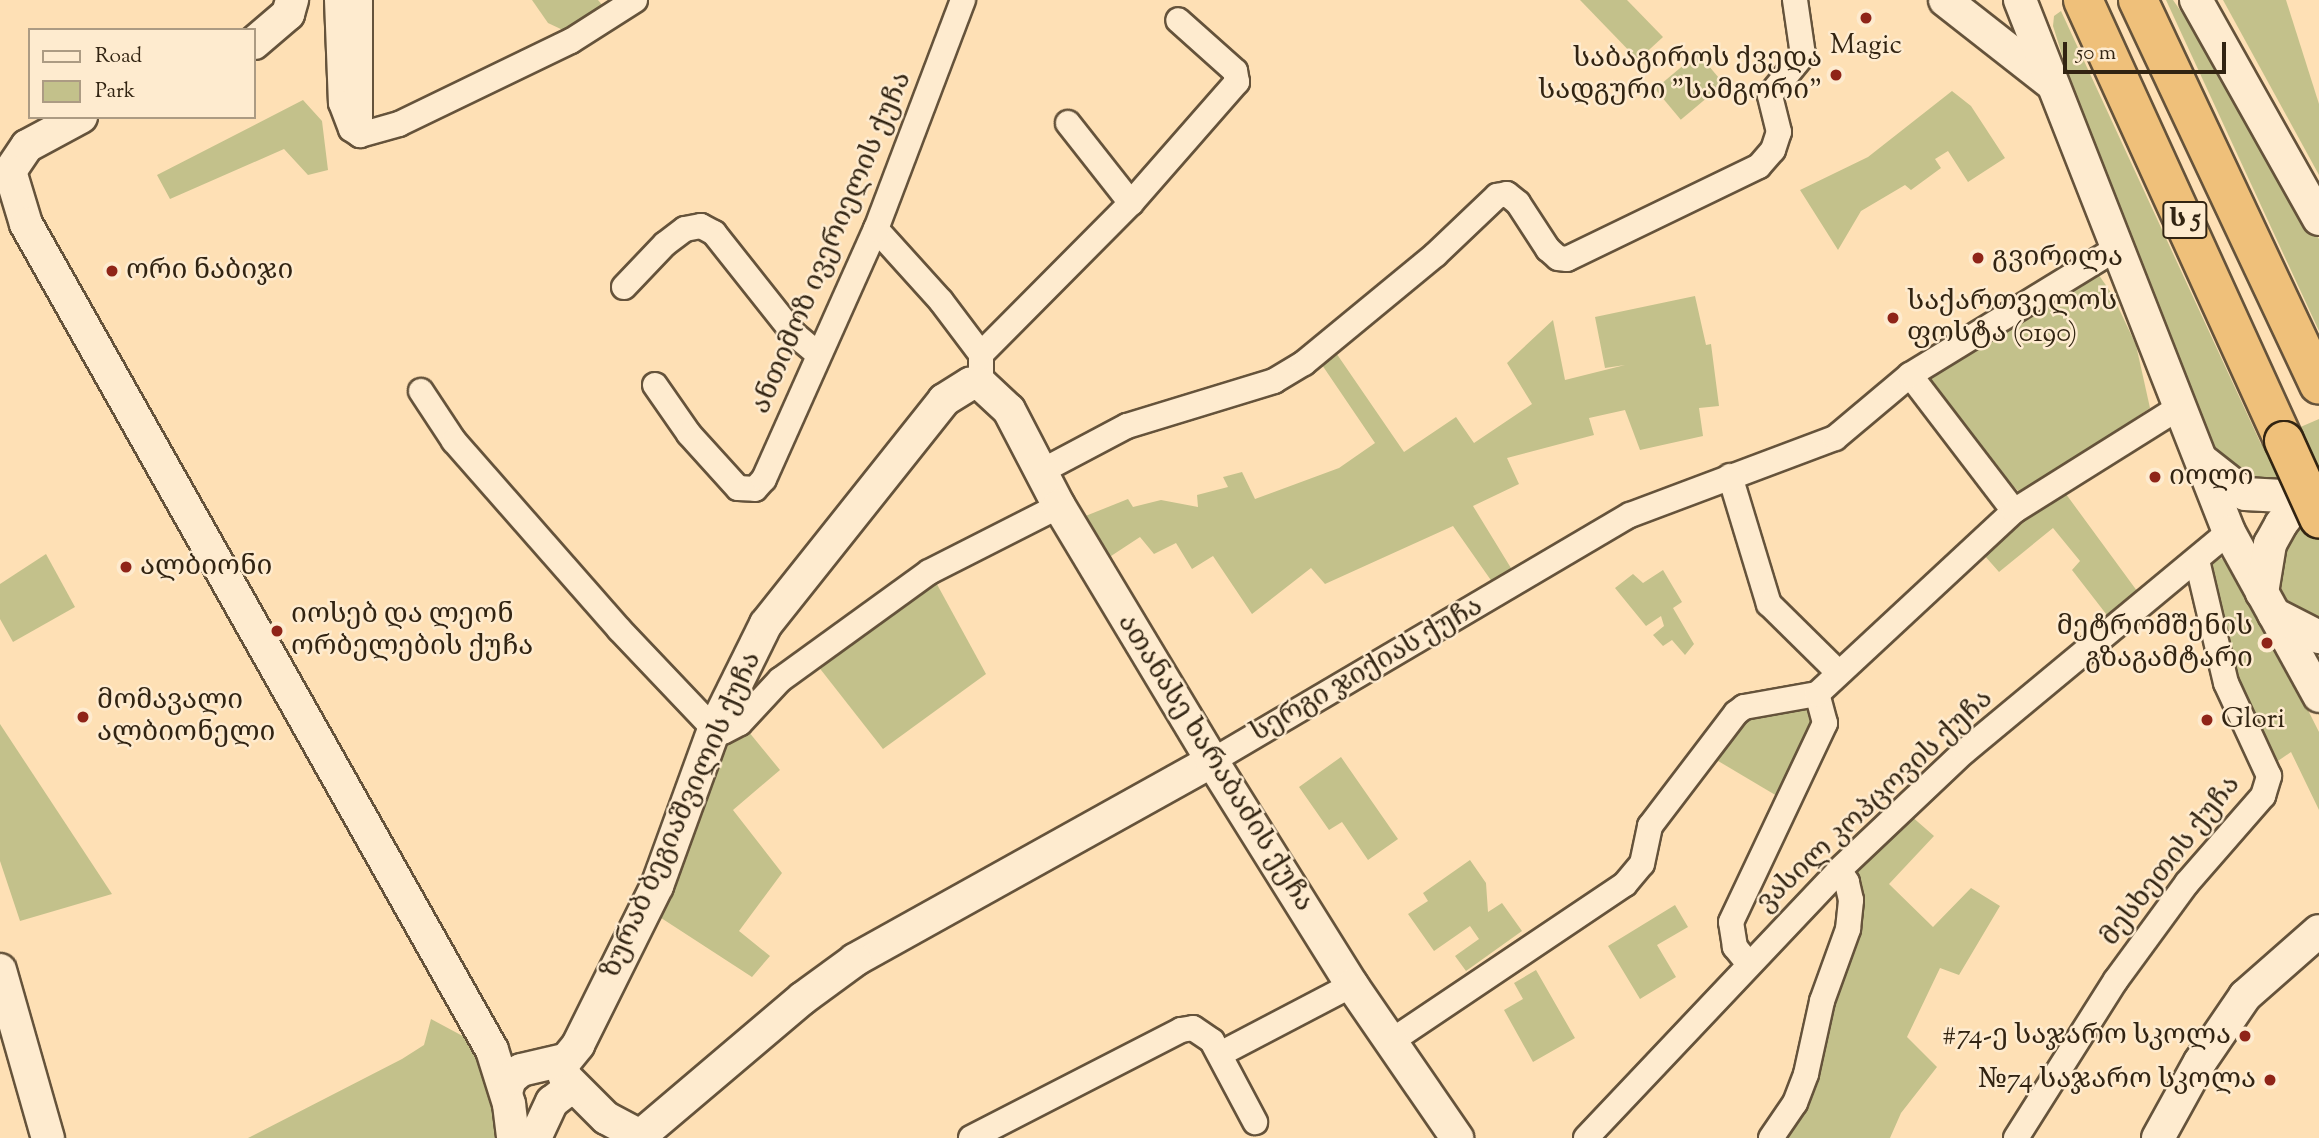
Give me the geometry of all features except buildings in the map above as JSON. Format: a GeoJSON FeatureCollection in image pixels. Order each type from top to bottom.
{"type":"FeatureCollection","features":[{"type":"Feature","properties":{"kind":"highway","name":"ს 5"},"geometry":{"type":"LineString","coordinates":[[2083,0],[2313,501]]}},
{"type":"Feature","properties":{"kind":"highway","name":"ს 5"},"geometry":{"type":"LineString","coordinates":[[2138,0],[2319,385]]}},
{"type":"Feature","properties":{"kind":"street"},"geometry":{"type":"LineString","coordinates":[[256,41],[288,14],[292,0]]}},
{"type":"Feature","properties":{"kind":"street"},"geometry":{"type":"LineString","coordinates":[[337,0],[341,103],[351,129],[360,135],[400,124],[571,41],[635,0]]}},
{"type":"Feature","properties":{"kind":"street"},"geometry":{"type":"LineString","coordinates":[[360,0],[360,135]]}},
{"type":"Feature","properties":{"kind":"street","name":"ანთიმოზ ივერიელის ქუჩა"},"geometry":{"type":"LineString","coordinates":[[655,384],[689,434],[738,488],[752,491],[764,479],[876,229],[963,0]]}},
{"type":"Feature","properties":{"kind":"street"},"geometry":{"type":"LineString","coordinates":[[1040,472],[1127,426],[1274,382],[1304,363],[1435,255],[1497,196],[1507,194],[1518,203],[1548,249],[1558,258],[1567,259],[1759,166],[1773,150],[1779,132],[1770,95],[1803,55],[1795,0]]}},
{"type":"Feature","properties":{"kind":"street"},"geometry":{"type":"LineString","coordinates":[[1945,0],[2052,83]]}},
{"type":"Feature","properties":{"kind":"street"},"geometry":{"type":"LineString","coordinates":[[2020,0],[2229,532],[2319,696]]}},
{"type":"Feature","properties":{"kind":"street"},"geometry":{"type":"LineString","coordinates":[[2196,0],[2319,219]]}},
{"type":"Feature","properties":{"kind":"street","name":"ზურაბ ბეგიაშვილის ქუჩა"},"geometry":{"type":"LineString","coordinates":[[549,1081],[578,1045],[657,886],[714,729],[766,624],[944,400],[970,384],[1042,288],[1131,203],[1237,82],[1235,71],[1178,20]]}},
{"type":"Feature","properties":{"kind":"street"},"geometry":{"type":"LineString","coordinates":[[77,119],[27,146],[5,170],[26,224],[492,1050],[508,1098],[513,1138]]}},
{"type":"Feature","properties":{"kind":"street"},"geometry":{"type":"LineString","coordinates":[[1068,123],[1131,203]]}},
{"type":"Feature","properties":{"kind":"street"},"geometry":{"type":"LineString","coordinates":[[624,287],[665,244],[685,229],[701,226],[714,233],[794,334],[818,354]]}},
{"type":"Feature","properties":{"kind":"street","name":"ათანასე ხარაბაძის ქუჩა"},"geometry":{"type":"LineString","coordinates":[[876,229],[940,301],[1009,410],[1059,506],[1212,761],[1352,985],[1457,1138]]}},
{"type":"Feature","properties":{"kind":"street","name":"სერგი ჯიქიას ქუჩა"},"geometry":{"type":"LineString","coordinates":[[641,1137],[772,1024],[856,960],[1212,761],[1630,515],[1835,438],[1910,374],[2118,248]]}},
{"type":"Feature","properties":{"kind":"street"},"geometry":{"type":"LineString","coordinates":[[1910,374],[2014,511]]}},
{"type":"Feature","properties":{"kind":"street"},"geometry":{"type":"LineString","coordinates":[[421,391],[454,441],[714,729],[730,730],[780,680],[929,572],[1059,506]]}},
{"type":"Feature","properties":{"kind":"street"},"geometry":{"type":"LineString","coordinates":[[1390,1042],[1625,884],[1642,864],[1650,826],[1736,713],[1744,707],[1817,694],[2014,511],[2180,407]]}},
{"type":"Feature","properties":{"kind":"street"},"geometry":{"type":"LineString","coordinates":[[2203,461],[2245,494],[2313,501]]}},
{"type":"Feature","properties":{"kind":"street"},"geometry":{"type":"LineString","coordinates":[[1730,476],[1769,604],[1838,672]]}},
{"type":"Feature","properties":{"kind":"street"},"geometry":{"type":"LineString","coordinates":[[2268,603],[2270,544],[2313,501]]}},
{"type":"Feature","properties":{"kind":"street","name":"ვასილ კოპცოვის ქუჩა"},"geometry":{"type":"LineString","coordinates":[[1586,1138],[1748,963],[1839,870],[1965,751],[2229,532]]}},
{"type":"Feature","properties":{"kind":"street","name":"მესხეთის ქუჩა"},"geometry":{"type":"LineString","coordinates":[[2016,1138],[2116,980],[2187,883],[2263,796],[2269,776],[2226,683],[2197,560]]}},
{"type":"Feature","properties":{"kind":"street"},"geometry":{"type":"LineString","coordinates":[[2268,603],[2319,637]]}},
{"type":"Feature","properties":{"kind":"street"},"geometry":{"type":"LineString","coordinates":[[1748,963],[1735,947],[1731,922],[1825,723],[1817,694]]}},
{"type":"Feature","properties":{"kind":"street"},"geometry":{"type":"LineString","coordinates":[[1771,1138],[1795,1103],[1806,1074],[1822,1002],[1848,929],[1851,900],[1847,882],[1839,870]]}},
{"type":"Feature","properties":{"kind":"street"},"geometry":{"type":"LineString","coordinates":[[2158,1138],[2200,1062],[2245,996],[2316,934]]}},
{"type":"Feature","properties":{"kind":"street"},"geometry":{"type":"LineString","coordinates":[[0,970],[48,1138]]}},
{"type":"Feature","properties":{"kind":"street"},"geometry":{"type":"LineString","coordinates":[[1220,1055],[1352,985]]}},
{"type":"Feature","properties":{"kind":"street"},"geometry":{"type":"LineString","coordinates":[[971,1138],[1181,1030],[1203,1031],[1220,1055],[1255,1122]]}},
{"type":"Feature","properties":{"kind":"street"},"geometry":{"type":"LineString","coordinates":[[492,1050],[549,1081],[624,1130],[641,1137]]}},
{"type":"Feature","properties":{"kind":"street"},"geometry":{"type":"LineString","coordinates":[[508,1098],[510,1079],[549,1081]]}},
{"type":"Feature","properties":{"kind":"street"},"geometry":{"type":"LineString","coordinates":[[508,1098],[529,1116],[549,1081]]}},
{"type":"Feature","properties":{"kind":"street"},"geometry":{"type":"LineString","coordinates":[[535,1138],[549,1081]]}},
{"type":"Feature","properties":{"kind":"green space"},"geometry":{"type":"Polygon","coordinates":[[[532,0],[598,0],[603,6],[565,31],[548,23],[532,0]]]}},
{"type":"Feature","properties":{"kind":"green space"},"geometry":{"type":"Polygon","coordinates":[[[1580,0],[1627,0],[1663,37],[1638,60],[1580,0]]]}},
{"type":"Feature","properties":{"kind":"green space"},"geometry":{"type":"Polygon","coordinates":[[[2166,0],[2173,0],[2214,59],[2319,239],[2319,331],[2166,0]]]}},
{"type":"Feature","properties":{"kind":"green space"},"geometry":{"type":"Polygon","coordinates":[[[2223,0],[2286,0],[2319,104],[2319,175],[2223,0]]]}},
{"type":"Feature","properties":{"kind":"green space"},"geometry":{"type":"Polygon","coordinates":[[[2061,11],[2261,444],[2319,419],[2319,474],[2276,491],[2221,466],[2081,115],[2053,26],[2054,16],[2061,11]]]}},
{"type":"Feature","properties":{"kind":"green space"},"geometry":{"type":"Polygon","coordinates":[[[1698,53],[1724,84],[1681,120],[1655,89],[1698,53]]]}},
{"type":"Feature","properties":{"kind":"green space"},"geometry":{"type":"Polygon","coordinates":[[[1952,91],[1971,106],[2005,158],[1968,182],[1948,151],[1935,159],[1941,168],[1911,190],[1905,185],[1861,211],[1838,250],[1800,190],[1868,157],[1952,91]]]}},
{"type":"Feature","properties":{"kind":"green space"},"geometry":{"type":"Polygon","coordinates":[[[303,100],[322,121],[328,170],[308,175],[284,149],[170,199],[157,175],[303,100]]]}},
{"type":"Feature","properties":{"kind":"green space"},"geometry":{"type":"Polygon","coordinates":[[[2096,271],[2112,294],[2136,345],[2150,408],[2021,494],[1987,458],[1926,376],[2096,271]]]}},
{"type":"Feature","properties":{"kind":"green space"},"geometry":{"type":"Polygon","coordinates":[[[1695,296],[1706,345],[1711,344],[1719,406],[1699,408],[1703,436],[1640,450],[1625,410],[1589,418],[1594,435],[1507,458],[1519,484],[1473,506],[1514,573],[1495,586],[1453,526],[1325,584],[1311,568],[1252,614],[1213,556],[1192,569],[1176,543],[1154,554],[1140,537],[1108,558],[1083,517],[1128,499],[1133,507],[1161,500],[1198,507],[1197,495],[1228,487],[1223,477],[1242,472],[1255,499],[1339,468],[1375,443],[1318,359],[1332,347],[1404,452],[1456,417],[1474,443],[1532,404],[1507,363],[1553,320],[1565,380],[1625,365],[1605,368],[1595,317],[1695,296]]]}},
{"type":"Feature","properties":{"kind":"green space"},"geometry":{"type":"Polygon","coordinates":[[[2063,490],[2140,595],[2110,619],[2072,570],[2080,561],[2053,528],[1999,572],[1984,555],[2063,490]]]}},
{"type":"Feature","properties":{"kind":"green space"},"geometry":{"type":"Polygon","coordinates":[[[2319,504],[2319,626],[2286,603],[2279,581],[2283,536],[2319,504]]]}},
{"type":"Feature","properties":{"kind":"green space"},"geometry":{"type":"Polygon","coordinates":[[[46,554],[75,607],[13,642],[0,619],[0,584],[46,554]]]}},
{"type":"Feature","properties":{"kind":"green space"},"geometry":{"type":"Polygon","coordinates":[[[2221,558],[2240,575],[2319,732],[2319,810],[2291,752],[2275,763],[2242,686],[2209,576],[2212,564],[2221,558]]]}},
{"type":"Feature","properties":{"kind":"green space"},"geometry":{"type":"Polygon","coordinates":[[[1663,570],[1682,602],[1673,608],[1694,644],[1685,655],[1672,640],[1663,646],[1653,635],[1664,626],[1661,616],[1646,626],[1615,588],[1633,574],[1643,583],[1663,570]]]}},
{"type":"Feature","properties":{"kind":"green space"},"geometry":{"type":"Polygon","coordinates":[[[933,577],[986,674],[883,749],[814,661],[933,577]]]}},
{"type":"Feature","properties":{"kind":"green space"},"geometry":{"type":"Polygon","coordinates":[[[1808,703],[1818,717],[1784,800],[1708,755],[1734,722],[1808,703]]]}},
{"type":"Feature","properties":{"kind":"green space"},"geometry":{"type":"Polygon","coordinates":[[[0,724],[112,894],[20,921],[0,861],[0,724]]]}},
{"type":"Feature","properties":{"kind":"green space"},"geometry":{"type":"Polygon","coordinates":[[[744,726],[780,770],[733,810],[782,873],[739,931],[770,956],[752,977],[655,914],[725,742],[744,726]]]}},
{"type":"Feature","properties":{"kind":"green space"},"geometry":{"type":"Polygon","coordinates":[[[1341,757],[1398,839],[1368,860],[1342,822],[1329,830],[1299,787],[1341,757]]]}},
{"type":"Feature","properties":{"kind":"green space"},"geometry":{"type":"Polygon","coordinates":[[[1910,815],[1934,836],[1889,884],[1933,927],[1971,888],[2000,906],[1959,975],[1940,968],[1907,1037],[1937,1067],[1901,1113],[1890,1138],[1780,1138],[1861,859],[1910,815]]]}},
{"type":"Feature","properties":{"kind":"green space"},"geometry":{"type":"Polygon","coordinates":[[[1470,860],[1486,883],[1488,912],[1502,903],[1522,931],[1466,971],[1455,956],[1479,939],[1470,926],[1434,951],[1408,914],[1428,901],[1423,893],[1470,860]]]}},
{"type":"Feature","properties":{"kind":"green space"},"geometry":{"type":"Polygon","coordinates":[[[1675,905],[1688,927],[1657,945],[1676,977],[1640,999],[1608,946],[1675,905]]]}},
{"type":"Feature","properties":{"kind":"green space"},"geometry":{"type":"Polygon","coordinates":[[[1536,970],[1575,1038],[1533,1062],[1504,1010],[1523,999],[1514,983],[1536,970]]]}},
{"type":"Feature","properties":{"kind":"green space"},"geometry":{"type":"Polygon","coordinates":[[[431,1019],[485,1048],[508,1138],[248,1138],[424,1045],[431,1019]]]}},
{"type":"Feature","properties":{"kind":"place","name":"Magic"},"geometry":{"type":"Point","coordinates":[1866,18]}},
{"type":"Feature","properties":{"kind":"place","name":"საბაგიროს ქვედა სადგური \"სამგორი\""},"geometry":{"type":"Point","coordinates":[1836,75]}},
{"type":"Feature","properties":{"kind":"place","name":"გვირილა"},"geometry":{"type":"Point","coordinates":[1978,258]}},
{"type":"Feature","properties":{"kind":"place","name":"ორი ნაბიჯი"},"geometry":{"type":"Point","coordinates":[112,271]}},
{"type":"Feature","properties":{"kind":"place","name":"საქართველოს ფოსტა (0190)"},"geometry":{"type":"Point","coordinates":[1893,318]}},
{"type":"Feature","properties":{"kind":"place","name":"იოლი"},"geometry":{"type":"Point","coordinates":[2155,477]}},
{"type":"Feature","properties":{"kind":"place","name":"ალბიონი"},"geometry":{"type":"Point","coordinates":[126,567]}},
{"type":"Feature","properties":{"kind":"place","name":"იოსებ და ლეონ ორბელების ქუჩა"},"geometry":{"type":"Point","coordinates":[277,631]}},
{"type":"Feature","properties":{"kind":"place","name":"მეტრომშენის გზაგამტარი"},"geometry":{"type":"Point","coordinates":[2267,643]}},
{"type":"Feature","properties":{"kind":"place","name":"მომავალი ალბიონელი"},"geometry":{"type":"Point","coordinates":[83,717]}},
{"type":"Feature","properties":{"kind":"place","name":"Glori"},"geometry":{"type":"Point","coordinates":[2207,720]}},
{"type":"Feature","properties":{"kind":"place","name":"#74-ე საჯარო სკოლა"},"geometry":{"type":"Point","coordinates":[2245,1036]}},
{"type":"Feature","properties":{"kind":"place","name":"№74 საჯარო სკოლა"},"geometry":{"type":"Point","coordinates":[2270,1080]}}]}
